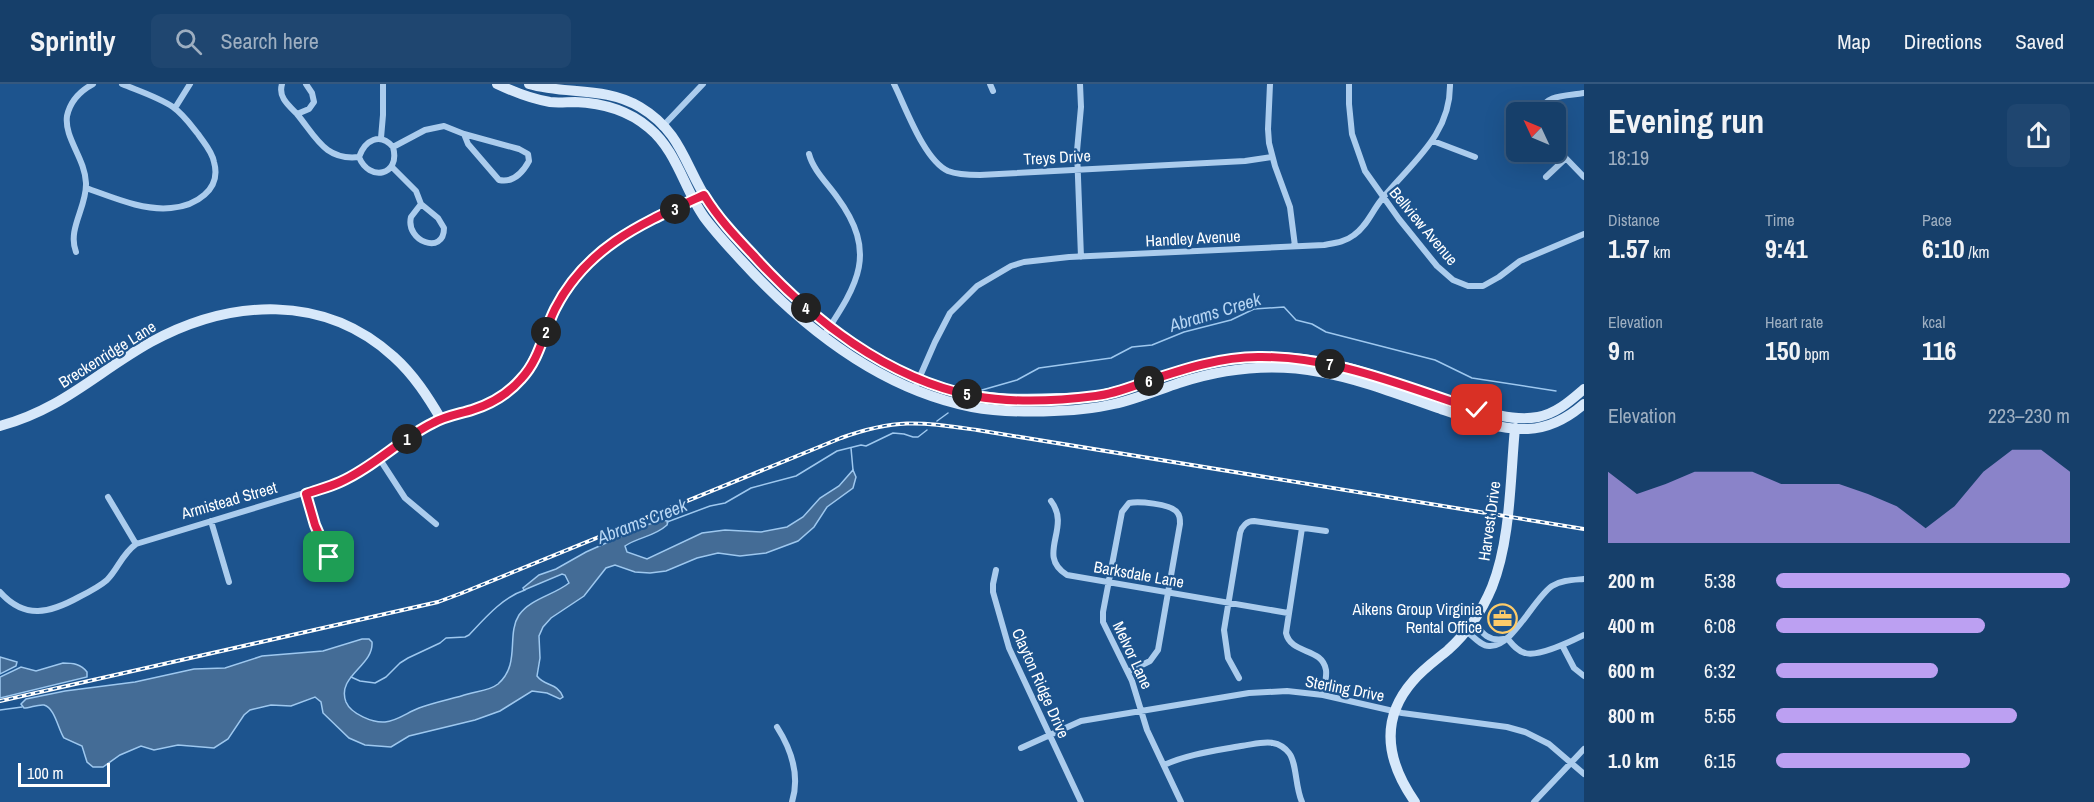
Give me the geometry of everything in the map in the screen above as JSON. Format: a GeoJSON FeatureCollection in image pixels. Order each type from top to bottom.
{"type":"FeatureCollection","features":[{"type":"Feature","properties":{"kind":"main road"},"geometry":{"type":"LineString","coordinates":[[497,84],[516,93],[552,103],[594,104],[617,109],[659,129]]}},
{"type":"Feature","properties":{"kind":"main road"},"geometry":{"type":"LineString","coordinates":[[529,84],[557,91],[592,88],[642,108],[659,129],[683,152],[706,221],[761,282],[823,337],[870,368],[914,390],[941,400],[993,410],[1082,409],[1119,403],[1181,382],[1224,372],[1284,368],[1309,370],[1345,378],[1476,421],[1516,423],[1551,413],[1566,405],[1584,389]]}},
{"type":"Feature","properties":{"kind":"main road"},"geometry":{"type":"LineString","coordinates":[[699,198],[775,279],[830,327],[870,354],[919,378],[953,390],[987,398],[1020,400],[1107,394],[1219,361],[1284,357],[1346,367],[1529,429],[1551,425],[1566,418],[1584,404]]}},
{"type":"Feature","properties":{"kind":"main road","name":"Armistead Street"},"geometry":{"type":"LineString","coordinates":[[441,419],[489,403],[514,387],[530,369],[538,355],[562,296],[595,256],[616,239],[699,198]]}},
{"type":"Feature","properties":{"kind":"main road","name":"Breckenridge Lane"},"geometry":{"type":"LineString","coordinates":[[0,426],[62,401],[136,351],[171,332],[220,315],[260,309],[314,314],[359,332],[399,361],[441,419]]}},
{"type":"Feature","properties":{"kind":"main road","name":"Harvest Drive"},"geometry":{"type":"LineString","coordinates":[[1415,802],[1400,779],[1391,756],[1390,734],[1396,712],[1412,682],[1470,627],[1492,587],[1502,554],[1516,423]]}},
{"type":"Feature","properties":{"kind":"street"},"geometry":{"type":"LineString","coordinates":[[76,252],[73,235],[86,188],[83,163],[68,132],[67,120],[74,100],[93,84]]}},
{"type":"Feature","properties":{"kind":"street"},"geometry":{"type":"LineString","coordinates":[[86,188],[160,209],[183,206],[202,198],[214,179],[216,172],[213,158],[188,121],[175,108],[122,84]]}},
{"type":"Feature","properties":{"kind":"street"},"geometry":{"type":"LineString","coordinates":[[175,108],[190,84]]}},
{"type":"Feature","properties":{"kind":"street"},"geometry":{"type":"LineString","coordinates":[[282,84],[280,93],[283,99],[323,147],[334,155],[346,158],[359,157]]}},
{"type":"Feature","properties":{"kind":"street"},"geometry":{"type":"LineString","coordinates":[[297,114],[309,109],[314,102],[312,93],[306,84]]}},
{"type":"Feature","properties":{"kind":"street"},"geometry":{"type":"LineString","coordinates":[[381,138],[382,84]]}},
{"type":"Feature","properties":{"kind":"street"},"geometry":{"type":"LineString","coordinates":[[659,129],[703,84]]}},
{"type":"Feature","properties":{"kind":"street","name":"Treys Drive"},"geometry":{"type":"LineString","coordinates":[[894,84],[928,154],[940,166],[954,173],[980,175],[1245,161],[1272,157]]}},
{"type":"Feature","properties":{"kind":"street"},"geometry":{"type":"LineString","coordinates":[[990,84],[993,91]]}},
{"type":"Feature","properties":{"kind":"street"},"geometry":{"type":"LineString","coordinates":[[1080,84],[1082,107],[1077,170],[1082,257]]}},
{"type":"Feature","properties":{"kind":"street"},"geometry":{"type":"LineString","coordinates":[[1270,84],[1268,129],[1272,157],[1288,201],[1295,246]]}},
{"type":"Feature","properties":{"kind":"street","name":"Bellview Avenue"},"geometry":{"type":"LineString","coordinates":[[1349,84],[1350,119],[1356,149],[1365,171],[1383,198],[1445,275],[1468,286],[1483,286],[1520,261],[1584,234]]}},
{"type":"Feature","properties":{"kind":"street","name":"Handley Avenue"},"geometry":{"type":"LineString","coordinates":[[914,390],[943,324],[959,302],[999,271],[1024,262],[1295,246],[1337,243],[1346,240],[1361,230],[1383,198],[1440,130],[1447,111],[1450,84]]}},
{"type":"Feature","properties":{"kind":"street"},"geometry":{"type":"LineString","coordinates":[[1545,102],[1549,99],[1584,93]]}},
{"type":"Feature","properties":{"kind":"street"},"geometry":{"type":"LineString","coordinates":[[393,147],[425,130],[444,126],[519,149],[528,154],[529,161],[517,176],[506,181],[499,180],[468,144],[464,134]]}},
{"type":"Feature","properties":{"kind":"street"},"geometry":{"type":"LineString","coordinates":[[381,138],[393,147],[395,160],[392,167],[386,171],[374,172],[365,166],[359,157],[367,142],[381,138]]}},
{"type":"Feature","properties":{"kind":"street"},"geometry":{"type":"LineString","coordinates":[[1432,141],[1475,157]]}},
{"type":"Feature","properties":{"kind":"street"},"geometry":{"type":"LineString","coordinates":[[809,154],[814,166],[850,216],[860,253],[855,285],[823,337]]}},
{"type":"Feature","properties":{"kind":"street"},"geometry":{"type":"LineString","coordinates":[[1566,160],[1584,177]]}},
{"type":"Feature","properties":{"kind":"street"},"geometry":{"type":"LineString","coordinates":[[1546,177],[1562,162]]}},
{"type":"Feature","properties":{"kind":"street"},"geometry":{"type":"LineString","coordinates":[[392,167],[416,191],[421,204],[442,224],[444,233],[437,242],[426,244],[417,238],[411,229],[411,217],[421,204]]}},
{"type":"Feature","properties":{"kind":"street","name":"Armistead Street"},"geometry":{"type":"LineString","coordinates":[[136,544],[340,482],[426,426],[441,419]]}},
{"type":"Feature","properties":{"kind":"street"},"geometry":{"type":"LineString","coordinates":[[379,458],[405,498],[436,524]]}},
{"type":"Feature","properties":{"kind":"street"},"geometry":{"type":"LineString","coordinates":[[306,494],[315,525],[329,557]]}},
{"type":"Feature","properties":{"kind":"street"},"geometry":{"type":"LineString","coordinates":[[0,592],[14,604],[26,609],[44,611],[56,609],[103,583],[111,575],[123,555],[136,544],[108,497]]}},
{"type":"Feature","properties":{"kind":"street","name":"Barksdale Lane"},"geometry":{"type":"LineString","coordinates":[[1051,501],[1059,517],[1053,550],[1057,566],[1064,573],[1108,583],[1288,613]]}},
{"type":"Feature","properties":{"kind":"street","name":"Melvor Lane"},"geometry":{"type":"LineString","coordinates":[[1168,593],[1180,519],[1178,513],[1172,508],[1131,502],[1123,509],[1102,615],[1103,622],[1128,672],[1147,730],[1181,802]]}},
{"type":"Feature","properties":{"kind":"street"},"geometry":{"type":"LineString","coordinates":[[1239,678],[1232,668],[1226,649],[1224,630],[1240,533],[1244,525],[1254,521],[1326,531]]}},
{"type":"Feature","properties":{"kind":"street"},"geometry":{"type":"LineString","coordinates":[[211,522],[229,582]]}},
{"type":"Feature","properties":{"kind":"street"},"geometry":{"type":"LineString","coordinates":[[1302,528],[1285,627],[1288,640],[1298,649],[1317,655],[1325,667],[1323,694]]}},
{"type":"Feature","properties":{"kind":"street","name":"Clayton Ridge Drive"},"geometry":{"type":"LineString","coordinates":[[996,570],[993,592],[1003,632],[1081,802]]}},
{"type":"Feature","properties":{"kind":"street"},"geometry":{"type":"LineString","coordinates":[[1470,627],[1488,646],[1496,645],[1520,625],[1552,586],[1569,580],[1584,579]]}},
{"type":"Feature","properties":{"kind":"street"},"geometry":{"type":"LineString","coordinates":[[1128,672],[1150,660],[1157,652],[1168,593]]}},
{"type":"Feature","properties":{"kind":"street"},"geometry":{"type":"LineString","coordinates":[[1470,627],[1489,638],[1497,640],[1507,638]]}},
{"type":"Feature","properties":{"kind":"street"},"geometry":{"type":"LineString","coordinates":[[1507,638],[1519,650],[1529,654],[1562,645],[1584,635]]}},
{"type":"Feature","properties":{"kind":"street"},"geometry":{"type":"LineString","coordinates":[[1562,645],[1574,668],[1584,676]]}},
{"type":"Feature","properties":{"kind":"street","name":"Sterling Drive"},"geometry":{"type":"LineString","coordinates":[[1021,748],[1081,721],[1268,691],[1323,694],[1396,712],[1507,727],[1537,737],[1560,752],[1584,774]]}},
{"type":"Feature","properties":{"kind":"street"},"geometry":{"type":"LineString","coordinates":[[777,727],[786,741],[792,758],[795,782],[792,802]]}},
{"type":"Feature","properties":{"kind":"street"},"geometry":{"type":"LineString","coordinates":[[1164,765],[1189,756],[1258,743],[1275,743],[1291,756],[1295,769],[1296,786],[1302,802]]}},
{"type":"Feature","properties":{"kind":"street"},"geometry":{"type":"LineString","coordinates":[[1534,802],[1584,749]]}},
{"type":"Feature","properties":{"kind":"water"},"geometry":{"type":"Polygon","coordinates":[[[853,470],[856,477],[853,488],[827,507],[814,527],[798,541],[766,553],[740,556],[718,553],[697,558],[666,571],[635,572],[615,565],[606,568],[584,596],[551,618],[539,636],[540,658],[537,676],[558,689],[563,697],[560,699],[547,693],[532,691],[500,711],[475,720],[409,736],[391,747],[365,745],[349,738],[323,713],[321,702],[315,697],[291,706],[271,705],[250,710],[228,739],[214,748],[178,745],[154,750],[141,746],[120,755],[103,767],[93,767],[87,762],[82,746],[64,738],[54,714],[48,707],[42,705],[24,708],[21,704],[26,699],[65,691],[135,682],[194,669],[225,668],[262,656],[323,651],[369,639],[372,642],[367,658],[346,685],[344,693],[346,702],[363,717],[380,722],[389,721],[425,706],[498,684],[509,668],[513,631],[519,615],[529,605],[569,583],[562,574],[524,590],[523,588],[539,575],[661,520],[668,521],[667,525],[625,546],[627,552],[647,559],[702,533],[725,530],[761,532],[787,527],[803,517],[820,498],[839,486],[853,470]]]}},
{"type":"Feature","properties":{"kind":"water"},"geometry":{"type":"Polygon","coordinates":[[[0,657],[17,662],[16,666],[0,674],[0,657]]]}},
{"type":"Feature","properties":{"kind":"water"},"geometry":{"type":"Polygon","coordinates":[[[63,663],[82,667],[87,672],[87,677],[0,698],[0,677],[21,667],[36,671],[63,663]]]}},
{"type":"Feature","properties":{"kind":"waterway","name":"Abrams Creek"},"geometry":{"type":"LineString","coordinates":[[982,390],[1017,380],[1039,368],[1111,358],[1132,347],[1152,345],[1184,332],[1231,320],[1254,309],[1284,307],[1296,320],[1312,324],[1326,332],[1435,360],[1472,378],[1556,391]]}},
{"type":"Feature","properties":{"kind":"waterway","name":"Abrams Creek"},"geometry":{"type":"LineString","coordinates":[[937,421],[948,413]]}},
{"type":"Feature","properties":{"kind":"waterway","name":"Abrams Creek"},"geometry":{"type":"LineString","coordinates":[[667,522],[710,506],[725,503],[751,488],[796,476],[837,451],[861,445],[866,446],[893,433],[918,437],[927,430]]}},
{"type":"Feature","properties":{"kind":"waterway"},"geometry":{"type":"LineString","coordinates":[[851,448],[853,470]]}},
{"type":"Feature","properties":{"kind":"waterway","name":"Abrams Creek"},"geometry":{"type":"LineString","coordinates":[[351,677],[375,683],[386,677],[400,663],[446,638],[469,635],[502,603],[525,590]]}},
{"type":"Feature","properties":{"kind":"waterway","name":"Abrams Creek"},"geometry":{"type":"LineString","coordinates":[[0,710],[22,707]]}},
{"type":"Feature","properties":{"kind":"railway"},"geometry":{"type":"LineString","coordinates":[[0,701],[438,602],[841,438],[878,427],[894,425],[924,424],[977,430],[1584,529]]}},
{"type":"Feature","properties":{"kind":"place","name":"Aikens Group Virginia Rental Office"},"geometry":{"type":"Point","coordinates":[1503,618]}},
{"type":"Feature","properties":{"kind":"route"},"geometry":{"type":"LineString","coordinates":[[329,557],[312,517],[306,494],[347,479],[433,422],[479,408],[514,387],[530,369],[538,355],[562,296],[595,256],[616,239],[704,195],[724,224],[775,279],[830,327],[870,354],[898,369],[926,382],[961,393],[1012,400],[1097,396],[1205,364],[1240,358],[1276,357],[1316,361],[1354,369],[1477,410]]}}]}
